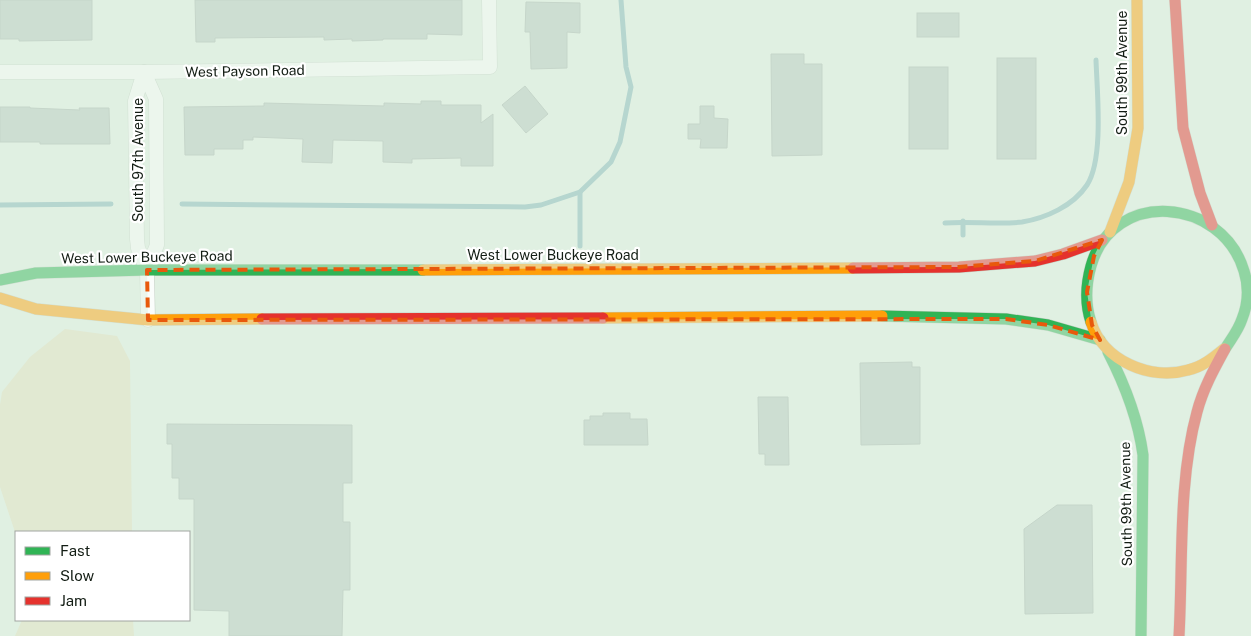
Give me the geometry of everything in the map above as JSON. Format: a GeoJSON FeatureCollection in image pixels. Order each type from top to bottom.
{"type":"FeatureCollection","features":[{"type":"Feature","properties":{"kind":"main road","name":"South 99th Avenue"},"geometry":{"type":"LineString","coordinates":[[1106,236],[1129,182],[1136,147],[1138,128],[1137,0]]}},
{"type":"Feature","properties":{"kind":"main road"},"geometry":{"type":"LineString","coordinates":[[1175,0],[1183,128],[1200,193],[1212,225]]}},
{"type":"Feature","properties":{"kind":"main road"},"geometry":{"type":"LineString","coordinates":[[1179,636],[1184,508],[1191,435],[1209,377],[1243,319],[1247,298],[1246,275],[1238,254],[1225,236],[1212,225],[1198,217],[1183,212],[1152,212],[1136,216],[1122,223],[1106,236],[1094,256],[1087,292],[1092,325],[1103,344],[1123,362],[1143,370],[1165,373],[1187,371],[1207,362],[1224,349]]}},
{"type":"Feature","properties":{"kind":"main road","name":"West Lower Buckeye Road"},"geometry":{"type":"LineString","coordinates":[[0,280],[36,273],[147,270],[684,270],[959,267],[1035,261],[1062,254],[1106,236]]}},
{"type":"Feature","properties":{"kind":"main road"},"geometry":{"type":"LineString","coordinates":[[1225,236],[1240,242]]}},
{"type":"Feature","properties":{"kind":"main road"},"geometry":{"type":"LineString","coordinates":[[0,298],[36,309],[148,320],[889,316],[1006,319],[1048,325],[1103,344]]}},
{"type":"Feature","properties":{"kind":"main road"},"geometry":{"type":"LineString","coordinates":[[1232,339],[1251,331]]}},
{"type":"Feature","properties":{"kind":"main road","name":"South 99th Avenue"},"geometry":{"type":"LineString","coordinates":[[1103,344],[1129,394],[1140,429],[1143,455],[1141,636]]}},
{"type":"Feature","properties":{"kind":"street","name":"West Payson Road"},"geometry":{"type":"LineString","coordinates":[[0,72],[490,67],[489,0]]}},
{"type":"Feature","properties":{"kind":"street","name":"South 97th Avenue"},"geometry":{"type":"LineString","coordinates":[[144,72],[135,101],[138,248],[147,270],[148,320]]}},
{"type":"Feature","properties":{"kind":"street","name":"South 97th Avenue"},"geometry":{"type":"LineString","coordinates":[[144,72],[156,99],[157,245],[147,270]]}},
{"type":"Feature","properties":{"kind":"highlighted area"},"geometry":{"type":"Polygon","coordinates":[[[1102,240],[1094,256],[1087,292],[1092,325],[1100,340],[1048,325],[1006,319],[148,320],[147,270],[959,267],[1035,261],[1102,240]]]}},
{"type":"Feature","properties":{"kind":"shaded area"},"geometry":{"type":"Polygon","coordinates":[[[65,329],[117,336],[130,361],[132,531],[15,532],[0,487],[0,405],[2,392],[30,357],[65,329]]]}},
{"type":"Feature","properties":{"kind":"shaded area"},"geometry":{"type":"Polygon","coordinates":[[[22,621],[133,621],[134,636],[15,636],[22,621]]]}},
{"type":"Feature","properties":{"kind":"building"},"geometry":{"type":"Polygon","coordinates":[[[0,0],[92,0],[92,40],[19,41],[19,39],[0,39],[0,0]]]}},
{"type":"Feature","properties":{"kind":"building"},"geometry":{"type":"Polygon","coordinates":[[[195,0],[462,0],[462,35],[427,34],[427,39],[352,41],[352,39],[324,40],[324,37],[215,38],[215,42],[196,42],[195,0]]]}},
{"type":"Feature","properties":{"kind":"building"},"geometry":{"type":"Polygon","coordinates":[[[526,2],[580,3],[580,33],[567,32],[567,68],[531,69],[530,32],[525,32],[526,2]]]}},
{"type":"Feature","properties":{"kind":"building"},"geometry":{"type":"Polygon","coordinates":[[[917,13],[959,13],[959,37],[917,37],[917,13]]]}},
{"type":"Feature","properties":{"kind":"building"},"geometry":{"type":"Polygon","coordinates":[[[771,54],[804,54],[804,64],[822,64],[822,155],[772,156],[771,54]]]}},
{"type":"Feature","properties":{"kind":"building"},"geometry":{"type":"Polygon","coordinates":[[[997,58],[1036,58],[1036,159],[997,159],[997,58]]]}},
{"type":"Feature","properties":{"kind":"building"},"geometry":{"type":"Polygon","coordinates":[[[909,67],[948,67],[948,149],[909,149],[909,67]]]}},
{"type":"Feature","properties":{"kind":"building"},"geometry":{"type":"Polygon","coordinates":[[[525,86],[548,114],[526,133],[502,105],[525,86]]]}},
{"type":"Feature","properties":{"kind":"building"},"geometry":{"type":"Polygon","coordinates":[[[421,101],[441,101],[441,105],[481,105],[481,123],[493,114],[493,166],[461,166],[461,158],[412,159],[412,163],[383,162],[383,141],[333,140],[332,163],[302,162],[303,139],[253,137],[253,140],[243,140],[243,149],[214,149],[214,155],[185,155],[184,107],[264,106],[264,103],[384,106],[384,103],[421,104],[421,101]]]}},
{"type":"Feature","properties":{"kind":"building"},"geometry":{"type":"Polygon","coordinates":[[[700,106],[714,106],[714,118],[728,119],[727,148],[700,148],[701,139],[688,139],[688,124],[700,124],[700,106]]]}},
{"type":"Feature","properties":{"kind":"building"},"geometry":{"type":"Polygon","coordinates":[[[0,107],[80,110],[79,108],[109,108],[110,144],[0,142],[0,107]]]}},
{"type":"Feature","properties":{"kind":"building"},"geometry":{"type":"Polygon","coordinates":[[[912,362],[912,367],[920,367],[920,444],[861,445],[860,363],[912,362]]]}},
{"type":"Feature","properties":{"kind":"building"},"geometry":{"type":"Polygon","coordinates":[[[758,397],[788,397],[789,465],[765,465],[765,454],[759,454],[758,397]]]}},
{"type":"Feature","properties":{"kind":"building"},"geometry":{"type":"Polygon","coordinates":[[[603,413],[630,413],[630,419],[647,419],[648,445],[584,445],[584,420],[590,420],[590,416],[603,416],[603,413]]]}},
{"type":"Feature","properties":{"kind":"building"},"geometry":{"type":"Polygon","coordinates":[[[167,424],[352,425],[352,483],[343,483],[343,522],[350,522],[350,590],[343,590],[342,636],[229,636],[229,611],[194,610],[194,499],[179,499],[179,478],[172,478],[172,444],[167,444],[167,424]]]}},
{"type":"Feature","properties":{"kind":"building"},"geometry":{"type":"Polygon","coordinates":[[[1057,505],[1092,505],[1093,613],[1025,614],[1024,529],[1057,505]]]}},
{"type":"Feature","properties":{"kind":"waterway"},"geometry":{"type":"LineString","coordinates":[[182,204],[525,207],[541,205],[580,192],[611,162],[620,142],[631,87],[626,67],[621,0]]}},
{"type":"Feature","properties":{"kind":"waterway"},"geometry":{"type":"LineString","coordinates":[[945,223],[1004,223],[1031,220],[1067,205],[1081,192],[1087,185],[1092,173],[1098,142],[1096,60]]}},
{"type":"Feature","properties":{"kind":"waterway"},"geometry":{"type":"LineString","coordinates":[[580,192],[580,246]]}},
{"type":"Feature","properties":{"kind":"waterway"},"geometry":{"type":"LineString","coordinates":[[0,205],[111,204]]}},
{"type":"Feature","properties":{"kind":"waterway"},"geometry":{"type":"LineString","coordinates":[[963,221],[963,235]]}},
{"type":"Feature","properties":{"kind":"traffic: fast"},"geometry":{"type":"LineString","coordinates":[[1091,322],[1087,301],[1088,280],[1091,266],[1103,241],[1121,223],[1143,214],[1168,212],[1192,216],[1214,228],[1232,246],[1246,277],[1247,301],[1244,313],[1225,349]]}},
{"type":"Feature","properties":{"kind":"traffic: fast"},"geometry":{"type":"LineString","coordinates":[[0,280],[36,273],[147,270],[423,270]]}},
{"type":"Feature","properties":{"kind":"traffic: fast"},"geometry":{"type":"LineString","coordinates":[[882,316],[1006,319],[1048,325],[1100,340]]}},
{"type":"Feature","properties":{"kind":"traffic: fast"},"geometry":{"type":"LineString","coordinates":[[1108,352],[1130,402],[1138,428],[1143,455],[1141,636]]}},
{"type":"Feature","properties":{"kind":"traffic: slow"},"geometry":{"type":"LineString","coordinates":[[1110,232],[1129,182],[1138,128],[1137,0]]}},
{"type":"Feature","properties":{"kind":"traffic: slow"},"geometry":{"type":"LineString","coordinates":[[423,270],[853,268]]}},
{"type":"Feature","properties":{"kind":"traffic: slow"},"geometry":{"type":"LineString","coordinates":[[0,298],[36,309],[148,320],[262,319]]}},
{"type":"Feature","properties":{"kind":"traffic: slow"},"geometry":{"type":"LineString","coordinates":[[603,318],[882,316]]}},
{"type":"Feature","properties":{"kind":"traffic: slow"},"geometry":{"type":"LineString","coordinates":[[1091,322],[1097,336],[1106,348],[1130,365],[1144,370],[1174,373],[1193,369],[1224,349]]}},
{"type":"Feature","properties":{"kind":"traffic: jam"},"geometry":{"type":"LineString","coordinates":[[1175,0],[1183,128],[1200,193],[1212,225]]}},
{"type":"Feature","properties":{"kind":"traffic: jam"},"geometry":{"type":"LineString","coordinates":[[853,268],[959,267],[1035,261],[1063,254],[1102,240]]}},
{"type":"Feature","properties":{"kind":"traffic: jam"},"geometry":{"type":"LineString","coordinates":[[262,319],[603,318]]}},
{"type":"Feature","properties":{"kind":"traffic: jam"},"geometry":{"type":"LineString","coordinates":[[1179,636],[1182,523],[1191,438],[1202,395],[1225,349]]}}]}
